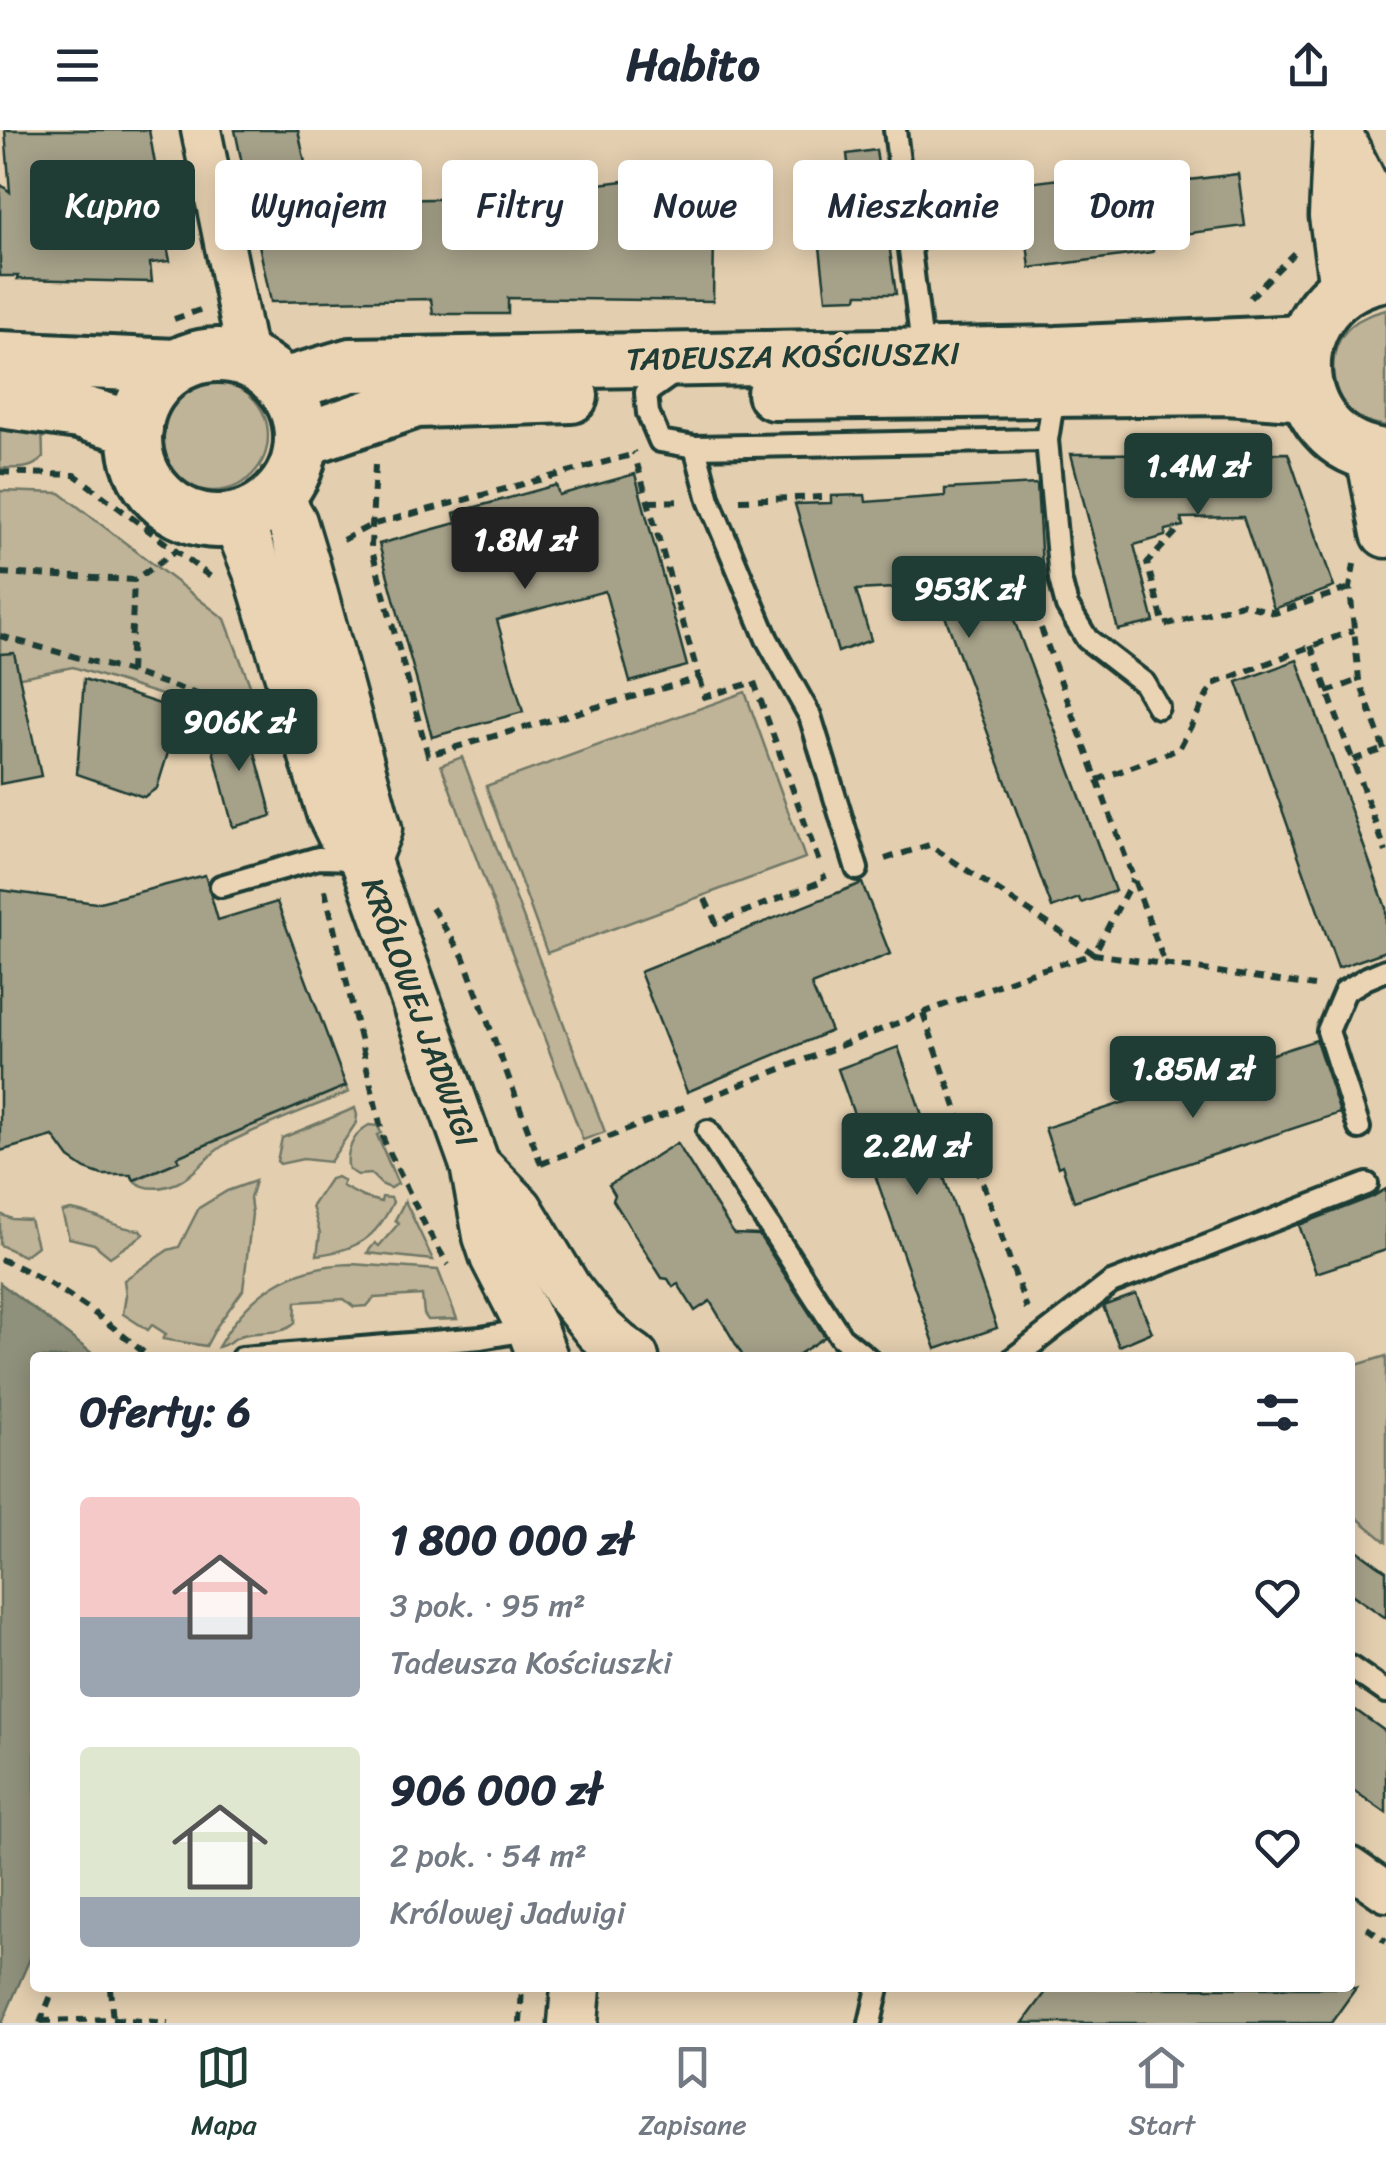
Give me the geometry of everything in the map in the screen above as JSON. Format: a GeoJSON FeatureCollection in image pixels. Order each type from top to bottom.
{"type":"FeatureCollection","features":[{"type":"Feature","properties":{"kind":"main road"},"geometry":{"type":"LineString","coordinates":[[1365,281],[1327,302],[1306,342],[1303,368],[1307,394],[1322,420],[1344,442],[1379,455]]}},
{"type":"Feature","properties":{"kind":"main road","name":"TADEUSZA KOŚCIUSZKI"},"geometry":{"type":"LineString","coordinates":[[266,373],[351,365],[1056,353],[1306,342]]}},
{"type":"Feature","properties":{"kind":"main road"},"geometry":{"type":"LineString","coordinates":[[230,355],[266,373],[294,402],[300,421],[302,440],[294,470],[257,508],[217,521],[198,519],[163,500],[140,468],[136,448],[136,428],[148,393],[176,366],[193,358],[230,355]]}},
{"type":"Feature","properties":{"kind":"main road"},"geometry":{"type":"LineString","coordinates":[[0,358],[176,366]]}},
{"type":"Feature","properties":{"kind":"main road","name":"TADEUSZA KOŚCIUSZKI"},"geometry":{"type":"LineString","coordinates":[[302,440],[416,402],[646,393],[1228,388],[1307,394]]}},
{"type":"Feature","properties":{"kind":"main road"},"geometry":{"type":"LineString","coordinates":[[0,401],[79,412],[136,428]]}},
{"type":"Feature","properties":{"kind":"street"},"geometry":{"type":"LineString","coordinates":[[201,130],[266,373]]}},
{"type":"Feature","properties":{"kind":"street"},"geometry":{"type":"LineString","coordinates":[[1338,133],[1374,208],[1386,248]]}},
{"type":"Feature","properties":{"kind":"street"},"geometry":{"type":"LineString","coordinates":[[1338,133],[1334,216],[1365,281]]}},
{"type":"Feature","properties":{"kind":"street"},"geometry":{"type":"LineString","coordinates":[[1371,543],[1379,455]]}},
{"type":"Feature","properties":{"kind":"street","name":"KRÓLOWEJ JADWIGI"},"geometry":{"type":"LineString","coordinates":[[257,508],[259,574],[331,812],[343,836],[365,859],[475,1165],[495,1257],[538,1343]]}},
{"type":"Feature","properties":{"kind":"street","name":"KRÓLOWEJ JADWIGI"},"geometry":{"type":"LineString","coordinates":[[475,1165],[518,1209],[566,1290],[598,1329],[627,1352]]}},
{"type":"Feature","properties":{"kind":"street"},"geometry":{"type":"LineString","coordinates":[[1355,1871],[1386,1892]]}},
{"type":"Feature","properties":{"kind":"street"},"geometry":{"type":"LineString","coordinates":[[573,2023],[576,1992]]}},
{"type":"Feature","properties":{"kind":"lane"},"geometry":{"type":"LineString","coordinates":[[895,130],[924,354]]}},
{"type":"Feature","properties":{"kind":"lane"},"geometry":{"type":"LineString","coordinates":[[695,358],[646,393],[648,413],[660,440],[695,446],[1047,440]]}},
{"type":"Feature","properties":{"kind":"lane"},"geometry":{"type":"LineString","coordinates":[[1066,390],[1052,408],[1047,440],[1060,579],[1067,606],[1087,639],[1144,683],[1158,707]]}},
{"type":"Feature","properties":{"kind":"lane"},"geometry":{"type":"LineString","coordinates":[[695,446],[709,500],[767,639],[810,716],[857,869]]}},
{"type":"Feature","properties":{"kind":"lane"},"geometry":{"type":"LineString","coordinates":[[220,886],[318,858],[365,859]]}},
{"type":"Feature","properties":{"kind":"lane"},"geometry":{"type":"LineString","coordinates":[[1360,1128],[1328,1031],[1345,991],[1386,970]]}},
{"type":"Feature","properties":{"kind":"lane"},"geometry":{"type":"LineString","coordinates":[[708,1130],[841,1337],[860,1352]]}},
{"type":"Feature","properties":{"kind":"lane"},"geometry":{"type":"LineString","coordinates":[[1022,1352],[1111,1283],[1367,1184]]}},
{"type":"Feature","properties":{"kind":"lane"},"geometry":{"type":"LineString","coordinates":[[314,1352],[481,1338],[538,1343]]}},
{"type":"Feature","properties":{"kind":"lane"},"geometry":{"type":"LineString","coordinates":[[1355,1670],[1386,1692]]}},
{"type":"Feature","properties":{"kind":"lane"},"geometry":{"type":"LineString","coordinates":[[870,2023],[877,1992]]}},
{"type":"Feature","properties":{"kind":"path"},"geometry":{"type":"LineString","coordinates":[[1250,298],[1300,246]]}},
{"type":"Feature","properties":{"kind":"path"},"geometry":{"type":"LineString","coordinates":[[628,441],[704,697],[754,682],[826,880],[716,923],[705,898]]}},
{"type":"Feature","properties":{"kind":"path"},"geometry":{"type":"LineString","coordinates":[[344,539],[372,525],[634,454]]}},
{"type":"Feature","properties":{"kind":"path"},"geometry":{"type":"LineString","coordinates":[[375,459],[371,547],[428,755],[699,678]]}},
{"type":"Feature","properties":{"kind":"path"},"geometry":{"type":"LineString","coordinates":[[0,472],[75,475],[223,586]]}},
{"type":"Feature","properties":{"kind":"path"},"geometry":{"type":"LineString","coordinates":[[1176,532],[1147,563],[1164,624],[1242,604],[1274,614],[1350,588]]}},
{"type":"Feature","properties":{"kind":"path"},"geometry":{"type":"LineString","coordinates":[[1352,760],[1385,752],[1359,680],[1350,588],[1371,543]]}},
{"type":"Feature","properties":{"kind":"path"},"geometry":{"type":"LineString","coordinates":[[0,574],[134,580],[175,552]]}},
{"type":"Feature","properties":{"kind":"path"},"geometry":{"type":"LineString","coordinates":[[1060,579],[1044,588],[1038,620],[1164,964]]}},
{"type":"Feature","properties":{"kind":"path"},"geometry":{"type":"LineString","coordinates":[[130,672],[134,580]]}},
{"type":"Feature","properties":{"kind":"path"},"geometry":{"type":"LineString","coordinates":[[1097,780],[1179,749],[1213,684],[1354,630]]}},
{"type":"Feature","properties":{"kind":"path"},"geometry":{"type":"LineString","coordinates":[[0,637],[130,672],[263,716]]}},
{"type":"Feature","properties":{"kind":"path"},"geometry":{"type":"LineString","coordinates":[[1310,646],[1386,852]]}},
{"type":"Feature","properties":{"kind":"path"},"geometry":{"type":"LineString","coordinates":[[1328,692],[1359,680]]}},
{"type":"Feature","properties":{"kind":"path"},"geometry":{"type":"LineString","coordinates":[[1377,828],[1386,824]]}},
{"type":"Feature","properties":{"kind":"path"},"geometry":{"type":"LineString","coordinates":[[900,854],[928,846],[1094,954]]}},
{"type":"Feature","properties":{"kind":"path"},"geometry":{"type":"LineString","coordinates":[[318,858],[384,1141],[470,1305],[481,1338]]}},
{"type":"Feature","properties":{"kind":"path"},"geometry":{"type":"LineString","coordinates":[[1094,954],[1133,878]]}},
{"type":"Feature","properties":{"kind":"path"},"geometry":{"type":"LineString","coordinates":[[424,894],[463,956],[547,1182]]}},
{"type":"Feature","properties":{"kind":"path"},"geometry":{"type":"LineString","coordinates":[[541,1164],[923,1013],[1094,954],[1345,991]]}},
{"type":"Feature","properties":{"kind":"path"},"geometry":{"type":"LineString","coordinates":[[923,1013],[1032,1321]]}},
{"type":"Feature","properties":{"kind":"path"},"geometry":{"type":"LineString","coordinates":[[0,1258],[34,1273],[103,1317],[143,1352]]}},
{"type":"Feature","properties":{"kind":"path"},"geometry":{"type":"LineString","coordinates":[[52,1992],[40,2022],[168,2023]]}},
{"type":"Feature","properties":{"kind":"path"},"geometry":{"type":"LineString","coordinates":[[110,1992],[113,2021]]}},
{"type":"Feature","properties":{"kind":"path"},"geometry":{"type":"LineString","coordinates":[[520,2023],[522,1992]]}},
{"type":"Feature","properties":{"kind":"shaded area"},"geometry":{"type":"Polygon","coordinates":[[[1386,310],[1386,426],[1350,411],[1338,391],[1333,368],[1338,345],[1351,326],[1386,310]]]}},
{"type":"Feature","properties":{"kind":"shaded area"},"geometry":{"type":"Polygon","coordinates":[[[213,381],[234,386],[252,397],[263,415],[268,436],[263,457],[252,475],[234,486],[213,491],[192,486],[174,475],[163,457],[158,436],[163,415],[174,397],[192,386],[213,381]]]}},
{"type":"Feature","properties":{"kind":"shaded area"},"geometry":{"type":"Polygon","coordinates":[[[0,418],[42,421],[43,458],[28,467],[0,468],[0,418]]]}},
{"type":"Feature","properties":{"kind":"shaded area"},"geometry":{"type":"Polygon","coordinates":[[[0,491],[60,493],[225,619],[266,728],[73,667],[0,681],[0,491]]]}},
{"type":"Feature","properties":{"kind":"shaded area"},"geometry":{"type":"Polygon","coordinates":[[[745,692],[805,858],[547,953],[486,786],[745,692]]]}},
{"type":"Feature","properties":{"kind":"shaded area"},"geometry":{"type":"Polygon","coordinates":[[[462,757],[605,1132],[583,1140],[441,765],[462,757]]]}},
{"type":"Feature","properties":{"kind":"shaded area"},"geometry":{"type":"Polygon","coordinates":[[[346,1086],[349,1092],[226,1144],[177,1183],[155,1188],[134,1181],[178,1161],[175,1150],[189,1152],[346,1086]]]}},
{"type":"Feature","properties":{"kind":"shaded area"},"geometry":{"type":"Polygon","coordinates":[[[355,1108],[356,1123],[330,1162],[277,1161],[282,1138],[355,1108]]]}},
{"type":"Feature","properties":{"kind":"shaded area"},"geometry":{"type":"Polygon","coordinates":[[[369,1125],[378,1126],[381,1133],[377,1135],[398,1184],[390,1188],[371,1174],[358,1175],[349,1170],[352,1144],[369,1125]]]}},
{"type":"Feature","properties":{"kind":"shaded area"},"geometry":{"type":"Polygon","coordinates":[[[330,1179],[344,1181],[342,1186],[363,1197],[381,1202],[382,1197],[391,1198],[393,1202],[372,1234],[354,1246],[317,1255],[320,1233],[312,1206],[330,1179]]]}},
{"type":"Feature","properties":{"kind":"shaded area"},"geometry":{"type":"Polygon","coordinates":[[[255,1181],[250,1198],[252,1214],[243,1290],[206,1346],[163,1339],[166,1334],[152,1325],[148,1330],[123,1314],[124,1280],[168,1250],[179,1247],[199,1208],[227,1191],[255,1181]]]}},
{"type":"Feature","properties":{"kind":"shaded area"},"geometry":{"type":"Polygon","coordinates":[[[405,1201],[433,1260],[367,1253],[375,1243],[379,1246],[399,1223],[395,1220],[405,1201]]]}},
{"type":"Feature","properties":{"kind":"shaded area"},"geometry":{"type":"Polygon","coordinates":[[[71,1210],[144,1234],[110,1257],[94,1244],[69,1238],[62,1212],[71,1210]]]}},
{"type":"Feature","properties":{"kind":"shaded area"},"geometry":{"type":"Polygon","coordinates":[[[0,1214],[30,1220],[37,1246],[24,1256],[0,1245],[0,1214]]]}},
{"type":"Feature","properties":{"kind":"shaded area"},"geometry":{"type":"Polygon","coordinates":[[[351,1264],[438,1270],[457,1319],[428,1320],[422,1295],[374,1298],[367,1306],[354,1307],[344,1299],[296,1302],[295,1323],[289,1327],[247,1334],[218,1347],[243,1312],[273,1286],[308,1270],[351,1264]]]}},
{"type":"Feature","properties":{"kind":"shaded area"},"geometry":{"type":"Polygon","coordinates":[[[0,1283],[90,1352],[30,1352],[30,1959],[0,2023],[0,1283]]]}},
{"type":"Feature","properties":{"kind":"shaded area"},"geometry":{"type":"Polygon","coordinates":[[[1386,1356],[1386,1542],[1355,1516],[1355,1365],[1386,1356]]]}},
{"type":"Feature","properties":{"kind":"building"},"geometry":{"type":"Polygon","coordinates":[[[5,130],[149,130],[154,160],[30,160],[30,250],[168,250],[170,261],[150,263],[152,282],[0,276],[0,184],[10,192],[5,130]]]}},
{"type":"Feature","properties":{"kind":"building"},"geometry":{"type":"Polygon","coordinates":[[[235,130],[298,130],[304,160],[241,160],[235,130]]]}},
{"type":"Feature","properties":{"kind":"building"},"geometry":{"type":"Polygon","coordinates":[[[876,150],[877,160],[848,160],[847,154],[876,150]]]}},
{"type":"Feature","properties":{"kind":"building"},"geometry":{"type":"Polygon","coordinates":[[[1238,174],[1245,226],[1190,233],[1190,180],[1238,174]]]}},
{"type":"Feature","properties":{"kind":"building"},"geometry":{"type":"Polygon","coordinates":[[[1054,180],[1054,250],[1153,252],[1030,268],[1028,250],[1034,250],[1034,182],[1054,180]]]}},
{"type":"Feature","properties":{"kind":"building"},"geometry":{"type":"Polygon","coordinates":[[[618,182],[618,250],[714,250],[713,301],[508,298],[508,314],[433,314],[431,299],[271,302],[260,250],[422,250],[422,199],[442,199],[442,250],[598,250],[598,184],[618,182]]]}},
{"type":"Feature","properties":{"kind":"building"},"geometry":{"type":"Polygon","coordinates":[[[820,250],[890,250],[896,294],[826,299],[820,250]]]}},
{"type":"Feature","properties":{"kind":"building"},"geometry":{"type":"Polygon","coordinates":[[[1288,453],[1334,587],[1274,609],[1243,517],[1181,518],[1183,526],[1134,545],[1154,622],[1118,630],[1071,454],[1288,453]]]}},
{"type":"Feature","properties":{"kind":"building"},"geometry":{"type":"Polygon","coordinates":[[[635,474],[687,666],[630,682],[605,591],[497,620],[523,712],[432,737],[379,544],[456,523],[454,513],[556,485],[559,495],[635,474]]]}},
{"type":"Feature","properties":{"kind":"building"},"geometry":{"type":"Polygon","coordinates":[[[1037,484],[1042,566],[995,569],[1115,891],[1052,908],[934,586],[856,590],[871,640],[838,652],[795,504],[831,503],[831,496],[865,495],[866,502],[945,496],[945,489],[1037,484]]]}},
{"type":"Feature","properties":{"kind":"building"},"geometry":{"type":"Polygon","coordinates":[[[14,653],[41,776],[0,784],[0,654],[14,653]]]}},
{"type":"Feature","properties":{"kind":"building"},"geometry":{"type":"Polygon","coordinates":[[[1297,660],[1386,908],[1386,951],[1338,968],[1237,682],[1297,660]]]}},
{"type":"Feature","properties":{"kind":"building"},"geometry":{"type":"Polygon","coordinates":[[[84,679],[181,711],[157,788],[144,797],[77,774],[84,679]]]}},
{"type":"Feature","properties":{"kind":"building"},"geometry":{"type":"Polygon","coordinates":[[[205,719],[250,734],[272,816],[233,827],[205,719]]]}},
{"type":"Feature","properties":{"kind":"building"},"geometry":{"type":"Polygon","coordinates":[[[205,875],[218,920],[277,902],[346,1086],[177,1157],[179,1161],[134,1180],[131,1175],[102,1175],[85,1169],[69,1158],[53,1136],[0,1151],[0,890],[96,903],[205,875]]]}},
{"type":"Feature","properties":{"kind":"building"},"geometry":{"type":"Polygon","coordinates":[[[862,883],[890,954],[811,985],[831,1031],[687,1092],[640,972],[862,883]]]}},
{"type":"Feature","properties":{"kind":"building"},"geometry":{"type":"Polygon","coordinates":[[[1316,1040],[1340,1113],[1074,1201],[1045,1128],[1316,1040]]]}},
{"type":"Feature","properties":{"kind":"building"},"geometry":{"type":"Polygon","coordinates":[[[898,1047],[997,1328],[936,1349],[838,1069],[898,1047]]]}},
{"type":"Feature","properties":{"kind":"building"},"geometry":{"type":"Polygon","coordinates":[[[677,1143],[734,1234],[759,1235],[825,1337],[802,1352],[740,1352],[710,1301],[695,1311],[678,1284],[673,1287],[668,1279],[662,1278],[613,1200],[615,1195],[609,1185],[677,1143]]]}},
{"type":"Feature","properties":{"kind":"building"},"geometry":{"type":"Polygon","coordinates":[[[1386,1189],[1386,1250],[1316,1273],[1299,1225],[1386,1189]]]}},
{"type":"Feature","properties":{"kind":"building"},"geometry":{"type":"Polygon","coordinates":[[[1136,1294],[1152,1332],[1119,1346],[1103,1306],[1136,1294]]]}},
{"type":"Feature","properties":{"kind":"building"},"geometry":{"type":"Polygon","coordinates":[[[1355,1549],[1386,1571],[1386,1618],[1355,1596],[1355,1549]]]}},
{"type":"Feature","properties":{"kind":"building"},"geometry":{"type":"Polygon","coordinates":[[[1355,1710],[1386,1732],[1386,1813],[1355,1791],[1355,1710]]]}},
{"type":"Feature","properties":{"kind":"building"},"geometry":{"type":"Polygon","coordinates":[[[1046,1992],[1353,1992],[1331,2023],[1023,2023],[1046,1992]]]}}]}
